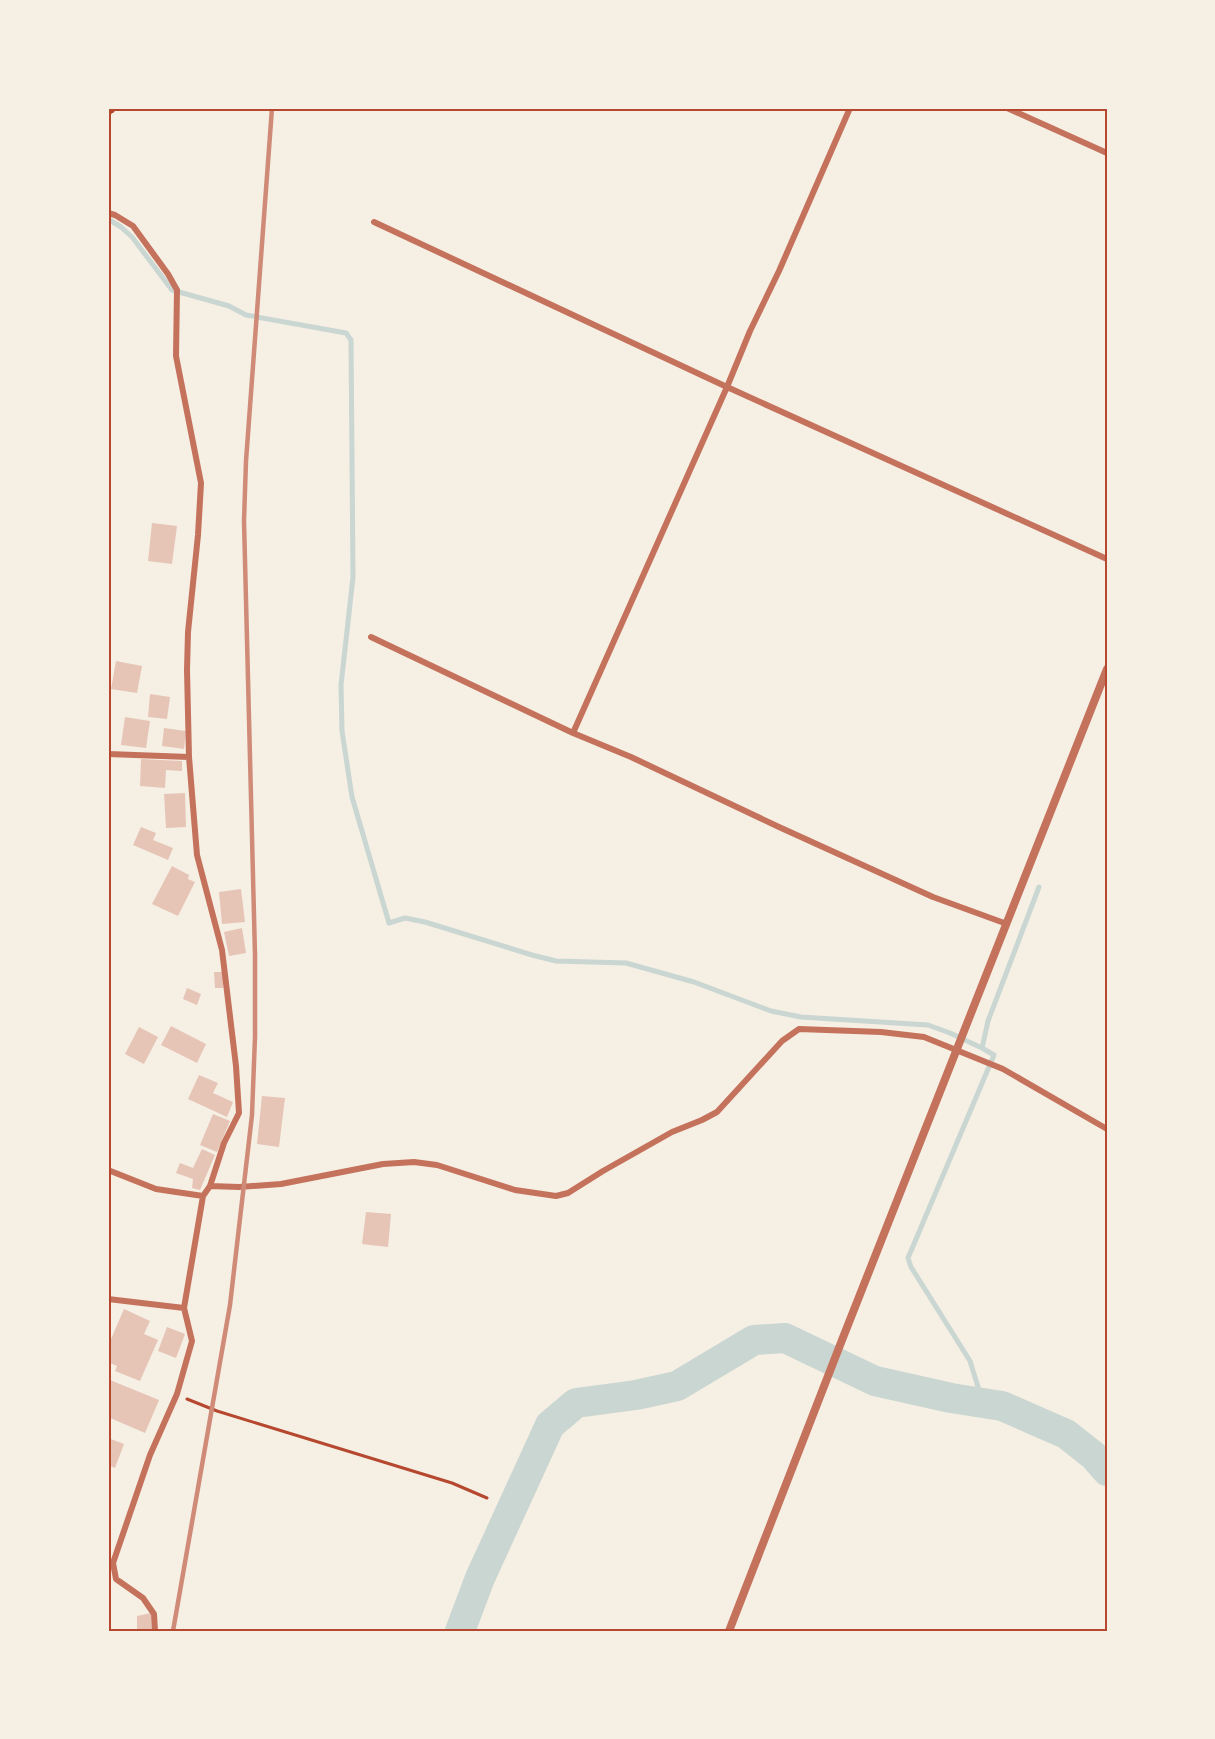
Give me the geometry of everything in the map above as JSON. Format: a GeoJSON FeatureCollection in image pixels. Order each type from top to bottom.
{"type":"FeatureCollection","features":[{"type":"Feature","properties":{"kind":"street"},"geometry":{"type":"LineString","coordinates":[[573,733],[850,108]]}},
{"type":"Feature","properties":{"kind":"street"},"geometry":{"type":"LineString","coordinates":[[1007,108],[1107,153]]}},
{"type":"Feature","properties":{"kind":"street"},"geometry":{"type":"LineString","coordinates":[[108,213],[133,226],[177,290],[176,356],[201,483],[187,661],[189,757],[197,855],[222,950],[236,1066],[239,1113],[224,1143],[210,1186],[203,1196],[184,1308],[192,1341],[177,1394],[150,1455],[113,1563],[116,1580],[143,1598],[154,1614],[155,1631]]}},
{"type":"Feature","properties":{"kind":"street"},"geometry":{"type":"LineString","coordinates":[[374,222],[727,387],[1107,559]]}},
{"type":"Feature","properties":{"kind":"street"},"geometry":{"type":"LineString","coordinates":[[371,637],[573,733],[631,757],[933,897],[1007,924]]}},
{"type":"Feature","properties":{"kind":"street"},"geometry":{"type":"LineString","coordinates":[[729,1631],[1107,669]]}},
{"type":"Feature","properties":{"kind":"street"},"geometry":{"type":"LineString","coordinates":[[108,754],[189,757]]}},
{"type":"Feature","properties":{"kind":"street"},"geometry":{"type":"LineString","coordinates":[[210,1186],[239,1187],[281,1184],[383,1164],[414,1162],[437,1165],[514,1190],[556,1196],[568,1193],[672,1132],[717,1112],[782,1041],[799,1029],[881,1032],[924,1037],[958,1047],[1002,1069],[1107,1129]]}},
{"type":"Feature","properties":{"kind":"street"},"geometry":{"type":"LineString","coordinates":[[108,1170],[156,1189],[203,1196]]}},
{"type":"Feature","properties":{"kind":"street"},"geometry":{"type":"LineString","coordinates":[[108,1299],[184,1308]]}},
{"type":"Feature","properties":{"kind":"path"},"geometry":{"type":"LineString","coordinates":[[177,1394],[217,1411],[452,1483],[487,1498]]}},
{"type":"Feature","properties":{"kind":"building"},"geometry":{"type":"Polygon","coordinates":[[[152,523],[177,526],[172,564],[148,561],[152,523]]]}},
{"type":"Feature","properties":{"kind":"building"},"geometry":{"type":"Polygon","coordinates":[[[116,661],[142,666],[137,693],[111,689],[116,661]]]}},
{"type":"Feature","properties":{"kind":"building"},"geometry":{"type":"Polygon","coordinates":[[[150,694],[170,697],[167,719],[148,717],[150,694]]]}},
{"type":"Feature","properties":{"kind":"building"},"geometry":{"type":"Polygon","coordinates":[[[125,717],[150,721],[146,748],[121,745],[125,717]]]}},
{"type":"Feature","properties":{"kind":"building"},"geometry":{"type":"Polygon","coordinates":[[[164,728],[186,731],[184,749],[162,746],[164,728]]]}},
{"type":"Feature","properties":{"kind":"building"},"geometry":{"type":"Polygon","coordinates":[[[141,759],[182,761],[182,771],[166,770],[165,788],[140,786],[141,759]]]}},
{"type":"Feature","properties":{"kind":"building"},"geometry":{"type":"Polygon","coordinates":[[[185,793],[186,827],[166,828],[164,794],[185,793]]]}},
{"type":"Feature","properties":{"kind":"building"},"geometry":{"type":"Polygon","coordinates":[[[141,827],[156,833],[153,840],[173,848],[168,860],[133,845],[141,827]]]}},
{"type":"Feature","properties":{"kind":"building"},"geometry":{"type":"Polygon","coordinates":[[[172,866],[189,875],[188,879],[195,882],[178,916],[152,904],[172,866]]]}},
{"type":"Feature","properties":{"kind":"building"},"geometry":{"type":"Polygon","coordinates":[[[241,889],[245,922],[222,924],[219,892],[241,889]]]}},
{"type":"Feature","properties":{"kind":"building"},"geometry":{"type":"Polygon","coordinates":[[[242,928],[246,953],[229,956],[224,932],[242,928]]]}},
{"type":"Feature","properties":{"kind":"building"},"geometry":{"type":"Polygon","coordinates":[[[214,972],[223,972],[223,988],[215,988],[214,972]]]}},
{"type":"Feature","properties":{"kind":"building"},"geometry":{"type":"Polygon","coordinates":[[[187,988],[201,994],[197,1005],[183,999],[187,988]]]}},
{"type":"Feature","properties":{"kind":"building"},"geometry":{"type":"Polygon","coordinates":[[[171,1026],[206,1044],[197,1063],[161,1045],[171,1026]]]}},
{"type":"Feature","properties":{"kind":"building"},"geometry":{"type":"Polygon","coordinates":[[[139,1027],[158,1037],[144,1064],[125,1054],[139,1027]]]}},
{"type":"Feature","properties":{"kind":"building"},"geometry":{"type":"Polygon","coordinates":[[[199,1075],[218,1083],[213,1093],[233,1102],[227,1117],[188,1099],[199,1075]]]}},
{"type":"Feature","properties":{"kind":"building"},"geometry":{"type":"Polygon","coordinates":[[[262,1096],[285,1098],[279,1147],[257,1144],[262,1096]]]}},
{"type":"Feature","properties":{"kind":"building"},"geometry":{"type":"Polygon","coordinates":[[[213,1114],[230,1121],[217,1152],[200,1145],[213,1114]]]}},
{"type":"Feature","properties":{"kind":"building"},"geometry":{"type":"Polygon","coordinates":[[[202,1149],[215,1155],[200,1190],[192,1188],[193,1179],[176,1173],[180,1163],[193,1168],[202,1149]]]}},
{"type":"Feature","properties":{"kind":"building"},"geometry":{"type":"Polygon","coordinates":[[[366,1212],[391,1214],[388,1247],[362,1244],[366,1212]]]}},
{"type":"Feature","properties":{"kind":"building"},"geometry":{"type":"Polygon","coordinates":[[[124,1309],[150,1321],[144,1334],[158,1340],[140,1381],[115,1371],[117,1366],[108,1362],[108,1346],[124,1309]]]}},
{"type":"Feature","properties":{"kind":"building"},"geometry":{"type":"Polygon","coordinates":[[[167,1327],[185,1334],[176,1358],[158,1351],[167,1327]]]}},
{"type":"Feature","properties":{"kind":"building"},"geometry":{"type":"Polygon","coordinates":[[[110,1380],[159,1400],[145,1433],[108,1417],[110,1380]]]}},
{"type":"Feature","properties":{"kind":"building"},"geometry":{"type":"Polygon","coordinates":[[[108,1438],[124,1444],[115,1468],[108,1465],[108,1438]]]}},
{"type":"Feature","properties":{"kind":"building"},"geometry":{"type":"Polygon","coordinates":[[[151,1613],[152,1631],[137,1631],[137,1616],[151,1613]]]}},
{"type":"Feature","properties":{"kind":"waterway"},"geometry":{"type":"LineString","coordinates":[[108,219],[132,237],[172,290],[229,306],[246,315],[346,333],[351,340],[353,577],[341,685],[342,731],[352,797],[389,923],[405,918],[425,922],[556,961],[626,963],[694,982],[771,1011],[801,1017],[928,1025],[982,1048]]}},
{"type":"Feature","properties":{"kind":"waterway"},"geometry":{"type":"LineString","coordinates":[[983,1403],[970,1361],[911,1267],[908,1258],[994,1055],[982,1048],[988,1021],[1039,887]]}},
{"type":"Feature","properties":{"kind":"waterway"},"geometry":{"type":"LineString","coordinates":[[460,1631],[480,1578],[550,1425],[576,1403],[636,1395],[677,1386],[754,1340],[785,1338],[875,1381],[951,1398],[1002,1406],[1066,1434],[1094,1456],[1107,1471]]}},
{"type":"Feature","properties":{"kind":"railway"},"geometry":{"type":"LineString","coordinates":[[173,1631],[230,1305],[252,1115],[255,955],[244,521],[246,461],[272,108]]}}]}
